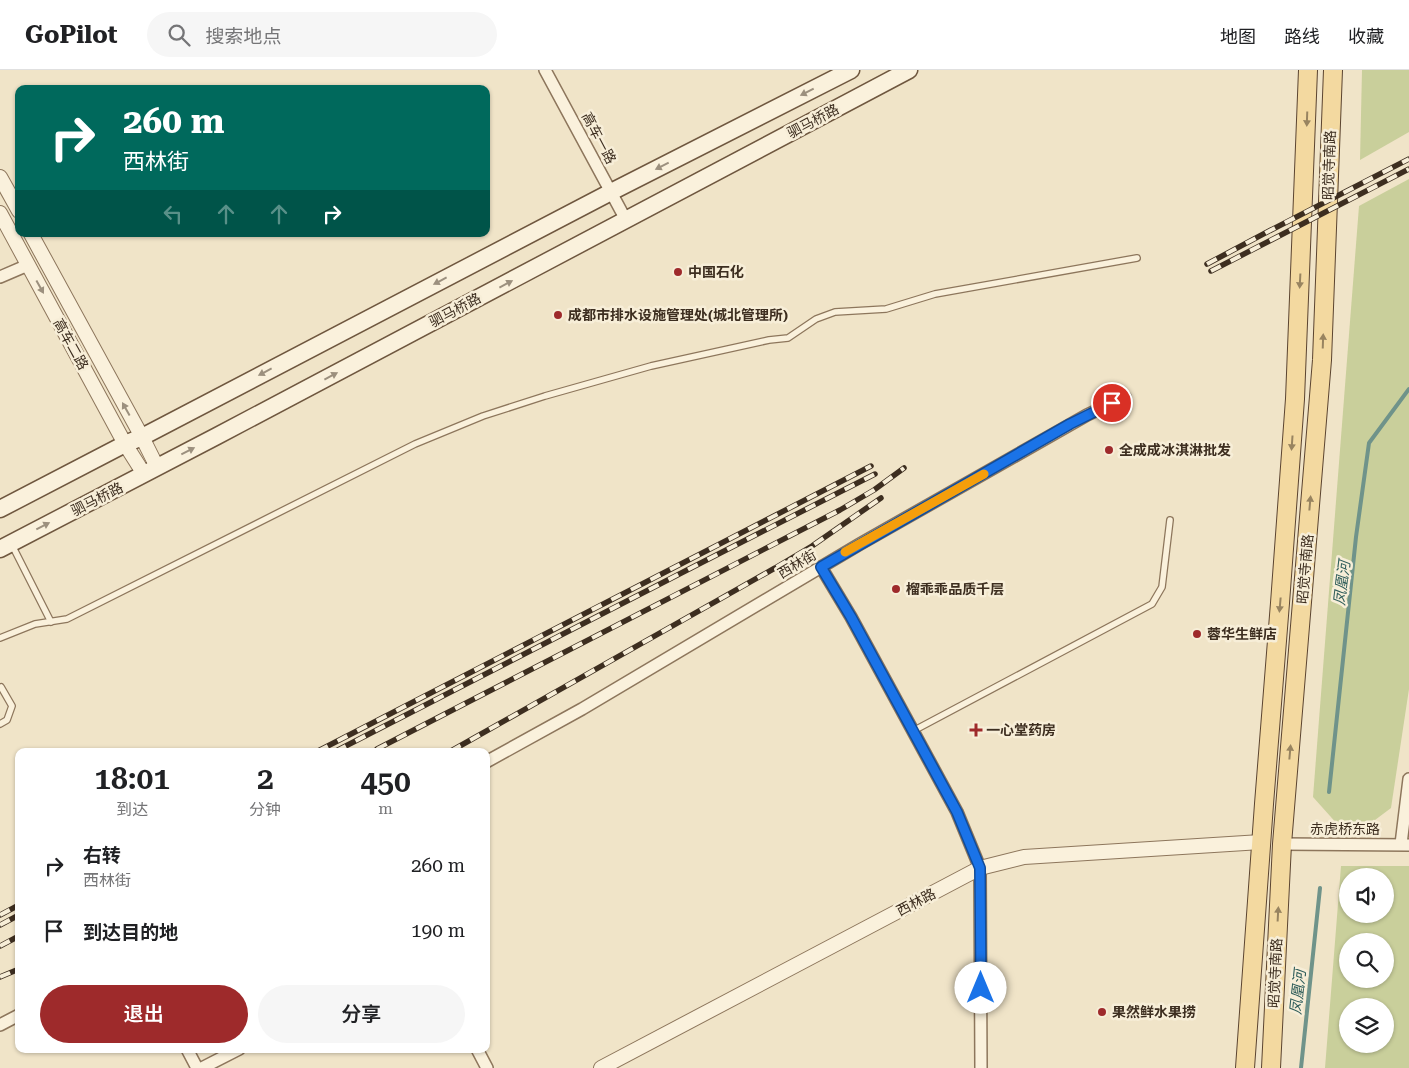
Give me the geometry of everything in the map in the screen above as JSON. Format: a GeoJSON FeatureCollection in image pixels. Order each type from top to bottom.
{"type":"FeatureCollection","features":[{"type":"Feature","properties":{"kind":"main road","name":"驷马桥路"},"geometry":{"type":"LineString","coordinates":[[0,509],[850,70]]}},
{"type":"Feature","properties":{"kind":"main road","name":"驷马桥路"},"geometry":{"type":"LineString","coordinates":[[6,546],[909,70]]}},
{"type":"Feature","properties":{"kind":"main road","name":"昭觉寺南路"},"geometry":{"type":"LineString","coordinates":[[1246,1068],[1261,842],[1295,399],[1308,70]]}},
{"type":"Feature","properties":{"kind":"main road","name":"昭觉寺南路"},"geometry":{"type":"LineString","coordinates":[[1270,1068],[1282,844],[1322,360],[1332,70]]}},
{"type":"Feature","properties":{"kind":"street","name":"高车一路"},"geometry":{"type":"LineString","coordinates":[[545,70],[626,220]]}},
{"type":"Feature","properties":{"kind":"street"},"geometry":{"type":"LineString","coordinates":[[0,177],[15,204]]}},
{"type":"Feature","properties":{"kind":"street","name":"高车二路"},"geometry":{"type":"LineString","coordinates":[[0,213],[125,444],[151,471]]}},
{"type":"Feature","properties":{"kind":"street","name":"高车二路"},"geometry":{"type":"LineString","coordinates":[[33,237],[142,437],[151,471]]}},
{"type":"Feature","properties":{"kind":"street"},"geometry":{"type":"LineString","coordinates":[[0,277],[28,265]]}},
{"type":"Feature","properties":{"kind":"street","name":"西林街"},"geometry":{"type":"LineString","coordinates":[[490,760],[582,709],[821,567],[1087,415],[1125,397]]}},
{"type":"Feature","properties":{"kind":"street"},"geometry":{"type":"LineString","coordinates":[[821,567],[851,617],[957,812],[980,868],[981,1068]]}},
{"type":"Feature","properties":{"kind":"street"},"geometry":{"type":"LineString","coordinates":[[1405,844],[1409,779]]}},
{"type":"Feature","properties":{"kind":"street","name":"西林路"},"geometry":{"type":"LineString","coordinates":[[601,1068],[980,868],[1024,858],[1261,842]]}},
{"type":"Feature","properties":{"kind":"street","name":"赤虎桥东路"},"geometry":{"type":"LineString","coordinates":[[1282,844],[1405,844]]}},
{"type":"Feature","properties":{"kind":"street"},"geometry":{"type":"LineString","coordinates":[[0,1025],[15,1017]]}},
{"type":"Feature","properties":{"kind":"street"},"geometry":{"type":"LineString","coordinates":[[189,1053],[197,1068]]}},
{"type":"Feature","properties":{"kind":"street"},"geometry":{"type":"LineString","coordinates":[[202,1068],[231,1053]]}},
{"type":"Feature","properties":{"kind":"street"},"geometry":{"type":"LineString","coordinates":[[479,1053],[487,1068]]}},
{"type":"Feature","properties":{"kind":"lane"},"geometry":{"type":"LineString","coordinates":[[0,638],[35,624],[67,619],[415,444],[483,416],[651,366],[769,340],[788,338],[816,319],[835,312],[886,309],[944,292],[1137,258]]}},
{"type":"Feature","properties":{"kind":"lane"},"geometry":{"type":"LineString","coordinates":[[913,732],[1152,604],[1162,587],[1170,520]]}},
{"type":"Feature","properties":{"kind":"lane"},"geometry":{"type":"LineString","coordinates":[[6,546],[51,622]]}},
{"type":"Feature","properties":{"kind":"lane"},"geometry":{"type":"LineString","coordinates":[[0,724],[7,720],[12,706],[1,687]]}},
{"type":"Feature","properties":{"kind":"green space"},"geometry":{"type":"Polygon","coordinates":[[[1362,70],[1409,70],[1409,132],[1360,160],[1362,70]]]}},
{"type":"Feature","properties":{"kind":"green space"},"geometry":{"type":"Polygon","coordinates":[[[1409,179],[1409,689],[1391,808],[1371,823],[1339,826],[1313,797],[1359,206],[1409,179]]]}},
{"type":"Feature","properties":{"kind":"green space"},"geometry":{"type":"Polygon","coordinates":[[[1341,866],[1409,866],[1409,1068],[1325,1068],[1339,891],[1339,923],[1394,923],[1394,868],[1341,868],[1341,866]]]}},
{"type":"Feature","properties":{"kind":"waterway","name":"凤凰河"},"geometry":{"type":"LineString","coordinates":[[1329,792],[1356,537],[1369,443],[1409,389]]}},
{"type":"Feature","properties":{"kind":"waterway","name":"凤凰河"},"geometry":{"type":"LineString","coordinates":[[1301,1068],[1320,888]]}},
{"type":"Feature","properties":{"kind":"railway"},"geometry":{"type":"LineString","coordinates":[[1207,264],[1409,159]]}},
{"type":"Feature","properties":{"kind":"railway"},"geometry":{"type":"LineString","coordinates":[[1211,271],[1409,169]]}},
{"type":"Feature","properties":{"kind":"railway"},"geometry":{"type":"LineString","coordinates":[[324,748],[871,466]]}},
{"type":"Feature","properties":{"kind":"railway"},"geometry":{"type":"LineString","coordinates":[[379,748],[840,510],[874,490],[904,468]]}},
{"type":"Feature","properties":{"kind":"railway"},"geometry":{"type":"LineString","coordinates":[[342,748],[875,474]]}},
{"type":"Feature","properties":{"kind":"railway"},"geometry":{"type":"LineString","coordinates":[[456,748],[775,568],[812,546],[881,498]]}},
{"type":"Feature","properties":{"kind":"railway"},"geometry":{"type":"LineString","coordinates":[[0,915],[15,907]]}},
{"type":"Feature","properties":{"kind":"railway"},"geometry":{"type":"LineString","coordinates":[[0,925],[15,917]]}},
{"type":"Feature","properties":{"kind":"railway"},"geometry":{"type":"LineString","coordinates":[[0,946],[15,938]]}},
{"type":"Feature","properties":{"kind":"railway"},"geometry":{"type":"LineString","coordinates":[[0,977],[15,971]]}},
{"type":"Feature","properties":{"kind":"slow traffic"},"geometry":{"type":"LineString","coordinates":[[845,552],[984,474]]}},
{"type":"Feature","properties":{"kind":"place","name":"中国石化"},"geometry":{"type":"Point","coordinates":[678,272]}},
{"type":"Feature","properties":{"kind":"place","name":"成都市排水设施管理处(城北管理所)"},"geometry":{"type":"Point","coordinates":[558,315]}},
{"type":"Feature","properties":{"kind":"place","name":"全成成冰淇淋批发"},"geometry":{"type":"Point","coordinates":[1109,450]}},
{"type":"Feature","properties":{"kind":"place","name":"榴乖乖品质千层"},"geometry":{"type":"Point","coordinates":[896,589]}},
{"type":"Feature","properties":{"kind":"place","name":"蓉华生鲜店"},"geometry":{"type":"Point","coordinates":[1197,634]}},
{"type":"Feature","properties":{"kind":"place","name":"一心堂药房"},"geometry":{"type":"Point","coordinates":[976,730]}},
{"type":"Feature","properties":{"kind":"place","name":"果然鲜水果捞"},"geometry":{"type":"Point","coordinates":[1102,1012]}},
{"type":"Feature","properties":{"kind":"route"},"geometry":{"type":"LineString","coordinates":[[981,988],[980,868],[957,812],[851,617],[821,567],[1070,424],[1112,403]]}}]}
